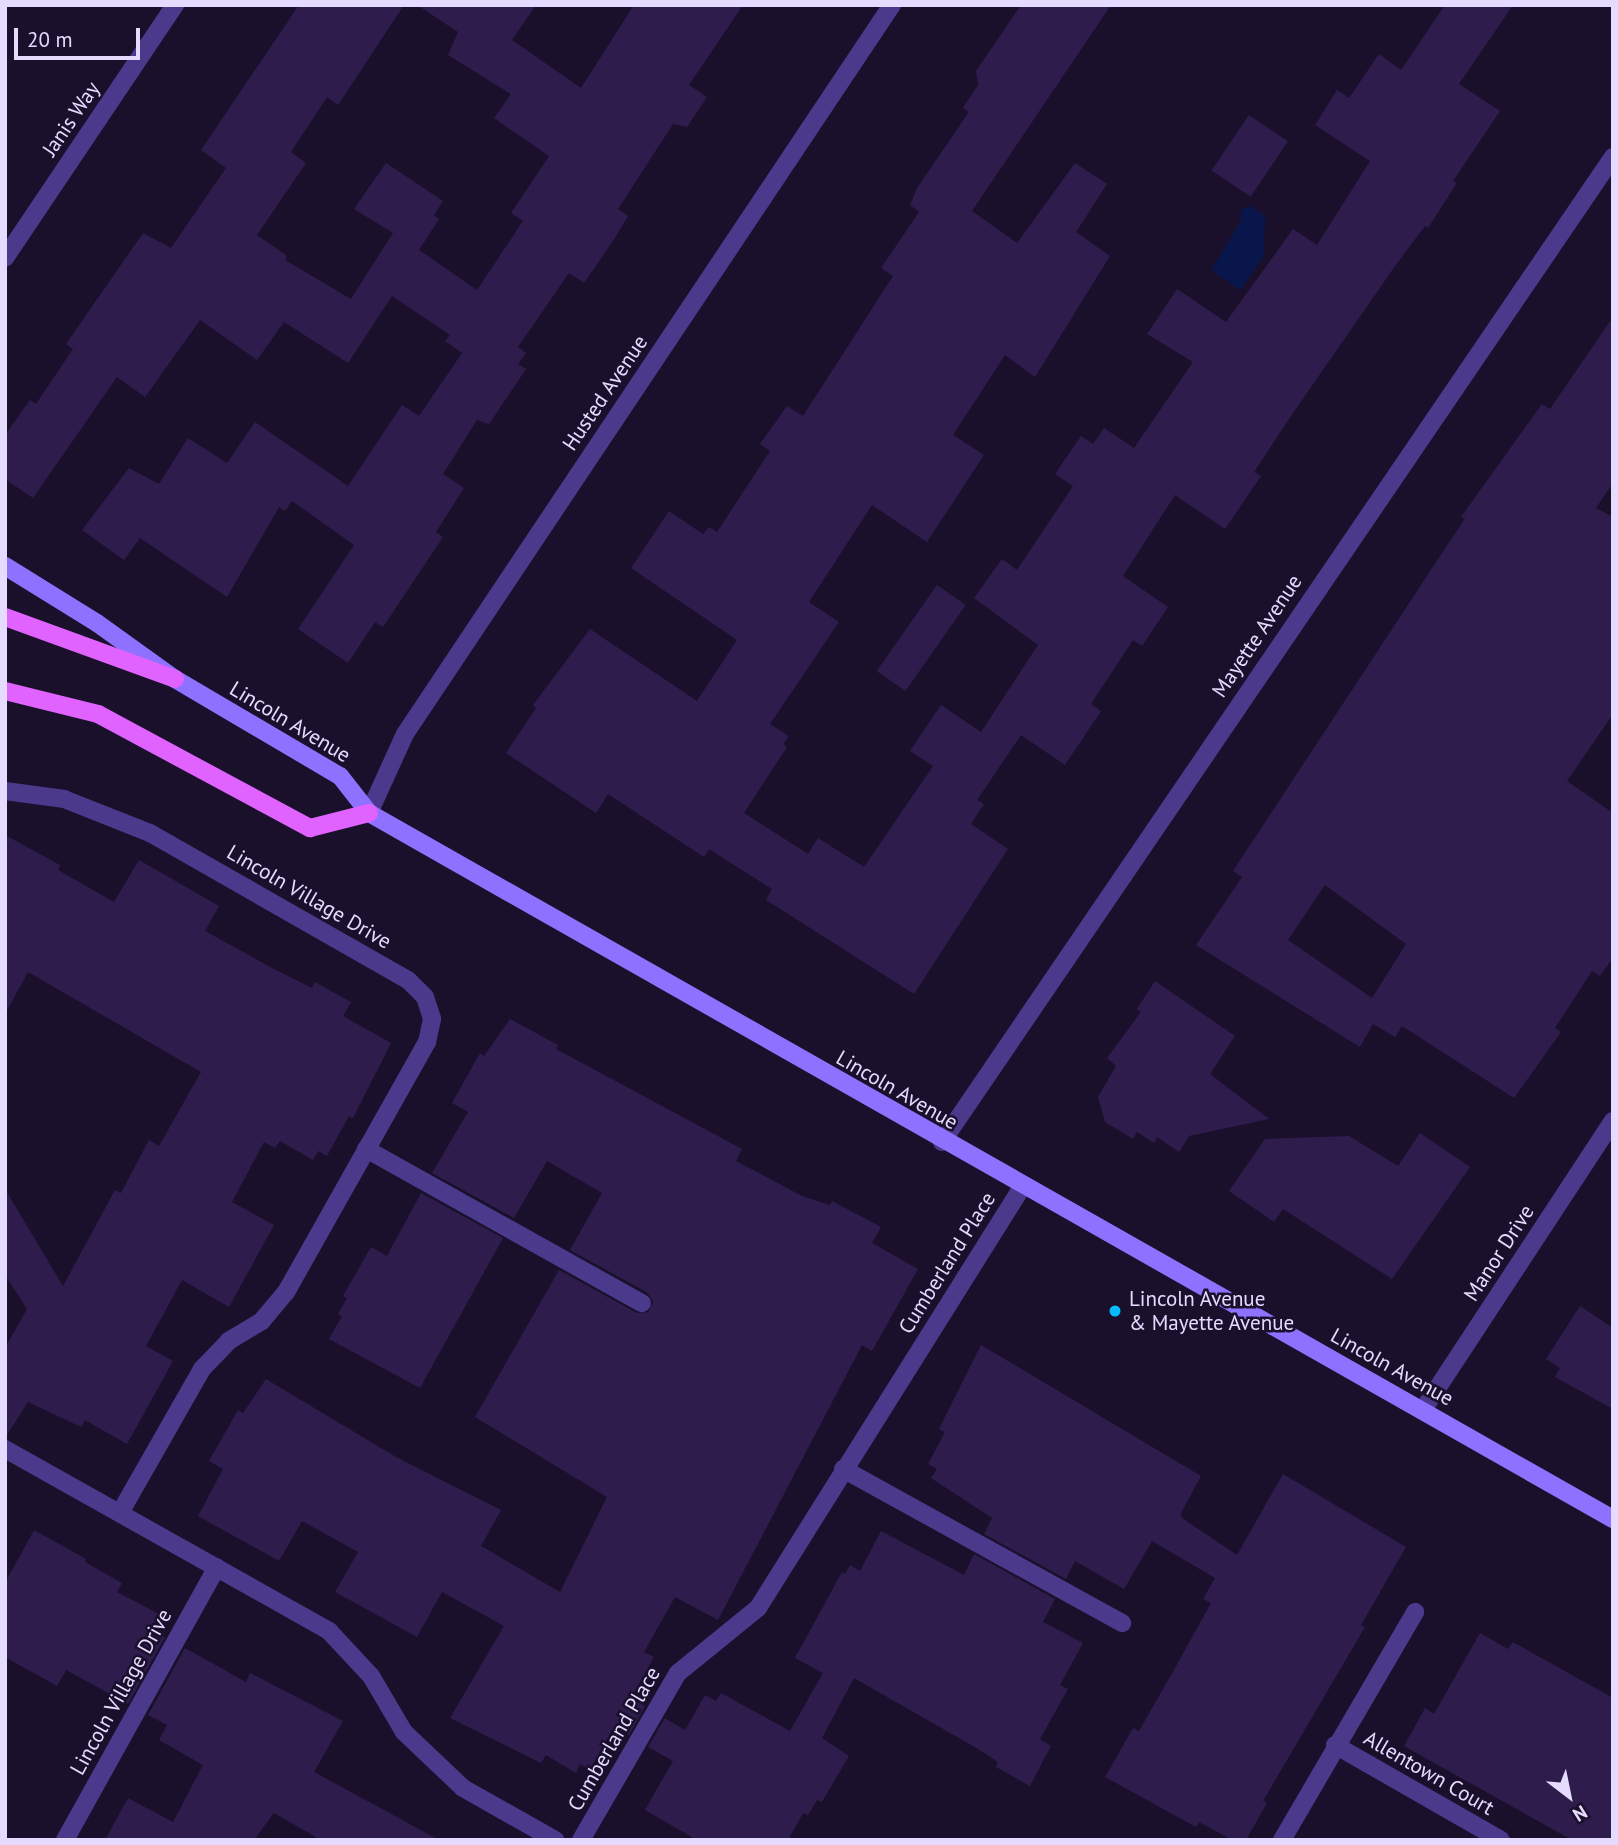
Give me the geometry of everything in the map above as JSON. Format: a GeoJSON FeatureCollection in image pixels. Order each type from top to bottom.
{"type":"FeatureCollection","features":[{"type":"Feature","properties":{"kind":"main road","name":"Lincoln Avenue"},"geometry":{"type":"LineString","coordinates":[[5,566],[97,623],[175,679],[341,776],[369,813],[942,1142],[1423,1410],[1613,1520]]}},
{"type":"Feature","properties":{"kind":"main road"},"geometry":{"type":"LineString","coordinates":[[5,617],[175,679]]}},
{"type":"Feature","properties":{"kind":"main road"},"geometry":{"type":"LineString","coordinates":[[5,691],[98,714],[310,828],[369,813]]}},
{"type":"Feature","properties":{"kind":"street","name":"Janis Way"},"geometry":{"type":"LineString","coordinates":[[5,258],[175,5]]}},
{"type":"Feature","properties":{"kind":"street","name":"Husted Avenue"},"geometry":{"type":"LineString","coordinates":[[369,813],[405,734],[892,5]]}},
{"type":"Feature","properties":{"kind":"street","name":"Mayette Avenue"},"geometry":{"type":"LineString","coordinates":[[942,1142],[1613,157]]}},
{"type":"Feature","properties":{"kind":"street","name":"Lincoln Village Drive"},"geometry":{"type":"LineString","coordinates":[[5,791],[64,800],[150,833],[408,980],[425,997],[432,1019],[428,1042],[286,1292],[262,1321],[229,1341],[202,1369],[120,1513]]}},
{"type":"Feature","properties":{"kind":"street","name":"Manor Drive"},"geometry":{"type":"LineString","coordinates":[[1423,1410],[1613,1121]]}},
{"type":"Feature","properties":{"kind":"street"},"geometry":{"type":"LineString","coordinates":[[366,1149],[642,1303]]}},
{"type":"Feature","properties":{"kind":"street","name":"Cumberland Place"},"geometry":{"type":"LineString","coordinates":[[582,1840],[678,1673],[758,1608],[1022,1187]]}},
{"type":"Feature","properties":{"kind":"street"},"geometry":{"type":"LineString","coordinates":[[5,1448],[329,1631],[370,1676],[404,1731],[463,1788],[549,1838]]}},
{"type":"Feature","properties":{"kind":"street"},"geometry":{"type":"LineString","coordinates":[[843,1469],[1122,1623]]}},
{"type":"Feature","properties":{"kind":"street","name":"Lincoln Village Drive"},"geometry":{"type":"LineString","coordinates":[[65,1840],[217,1567]]}},
{"type":"Feature","properties":{"kind":"street","name":"Allentown Court"},"geometry":{"type":"LineString","coordinates":[[1283,1840],[1335,1745],[1415,1612]]}},
{"type":"Feature","properties":{"kind":"street","name":"Allentown Court"},"geometry":{"type":"LineString","coordinates":[[1335,1745],[1501,1840]]}},
{"type":"Feature","properties":{"kind":"shaded area"},"geometry":{"type":"Polygon","coordinates":[[[1250,206],[1265,216],[1264,256],[1240,290],[1211,270],[1241,221],[1241,210],[1250,206]]]}},
{"type":"Feature","properties":{"kind":"building"},"geometry":{"type":"Polygon","coordinates":[[[299,5],[404,5],[338,105],[327,97],[291,152],[306,163],[257,235],[287,256],[285,260],[351,299],[393,233],[354,209],[386,163],[443,201],[434,215],[439,219],[419,250],[477,290],[523,221],[511,213],[549,156],[494,118],[511,94],[448,55],[458,32],[417,5],[536,5],[512,40],[581,88],[634,5],[743,5],[689,85],[707,97],[687,127],[673,124],[618,209],[628,216],[613,241],[584,283],[569,273],[518,347],[526,353],[518,364],[526,369],[489,424],[477,420],[443,474],[464,488],[436,532],[443,537],[383,627],[375,622],[348,663],[298,629],[354,545],[292,501],[285,511],[279,507],[227,597],[140,538],[124,560],[82,530],[129,468],[159,484],[188,438],[227,463],[255,422],[348,486],[402,405],[419,416],[462,353],[445,341],[450,335],[392,296],[348,363],[284,322],[257,360],[200,320],[145,397],[117,377],[33,498],[5,479],[5,435],[30,400],[36,404],[73,349],[66,344],[143,233],[171,248],[226,168],[201,150],[299,5]]]}},
{"type":"Feature","properties":{"kind":"building"},"geometry":{"type":"Polygon","coordinates":[[[1021,5],[1111,5],[972,211],[1017,243],[1075,163],[1107,184],[1076,232],[1110,256],[1035,377],[1005,355],[953,435],[984,455],[927,542],[872,505],[809,602],[839,622],[770,724],[789,736],[783,744],[787,747],[744,813],[808,854],[818,838],[864,867],[933,766],[910,751],[941,705],[981,732],[1038,645],[974,598],[1002,559],[1017,570],[1073,486],[1055,474],[1081,436],[1093,444],[1104,428],[1134,448],[1193,362],[1147,334],[1177,289],[1226,322],[1293,229],[1317,245],[1370,161],[1315,125],[1337,90],[1349,98],[1379,54],[1401,70],[1445,5],[1513,5],[1459,84],[1500,111],[1453,181],[1457,183],[1428,228],[1425,226],[1395,266],[1254,472],[1261,476],[1225,529],[1175,495],[1123,576],[1168,607],[1142,646],[1133,640],[1091,704],[1101,711],[1065,765],[1021,735],[977,800],[984,804],[971,824],[1008,849],[914,994],[766,900],[772,889],[709,849],[704,857],[608,794],[596,813],[506,753],[536,708],[533,705],[590,629],[697,701],[737,640],[631,568],[669,511],[703,534],[709,527],[717,532],[770,451],[760,444],[787,406],[803,416],[893,276],[881,268],[919,212],[910,205],[917,188],[969,112],[963,108],[978,85],[976,71],[1021,5]]]}},
{"type":"Feature","properties":{"kind":"building"},"geometry":{"type":"Polygon","coordinates":[[[1249,115],[1288,141],[1250,197],[1212,171],[1249,115]]]}},
{"type":"Feature","properties":{"kind":"building"},"geometry":{"type":"Polygon","coordinates":[[[1613,317],[1613,483],[1596,508],[1613,517],[1613,714],[1567,781],[1613,813],[1613,958],[1600,976],[1592,971],[1555,1028],[1561,1032],[1514,1098],[1402,1026],[1395,1037],[1373,1024],[1360,1047],[1196,945],[1242,877],[1233,871],[1465,519],[1461,517],[1542,404],[1550,409],[1613,317]],[[1325,885],[1288,940],[1372,998],[1406,944],[1325,885]]]}},
{"type":"Feature","properties":{"kind":"building"},"geometry":{"type":"Polygon","coordinates":[[[937,585],[966,605],[905,691],[877,671],[937,585]]]}},
{"type":"Feature","properties":{"kind":"building"},"geometry":{"type":"Polygon","coordinates":[[[5,835],[60,865],[58,870],[114,902],[139,860],[219,906],[205,931],[312,988],[315,982],[351,1002],[343,1016],[391,1043],[353,1118],[349,1116],[327,1156],[318,1151],[313,1160],[280,1141],[275,1148],[264,1142],[232,1202],[274,1225],[229,1307],[182,1280],[146,1346],[173,1361],[127,1444],[85,1420],[81,1427],[28,1402],[5,1438],[5,1348],[27,1309],[5,1275],[5,1189],[63,1286],[115,1190],[121,1193],[149,1140],[159,1146],[201,1072],[28,972],[5,1014],[5,835]]]}},
{"type":"Feature","properties":{"kind":"building"},"geometry":{"type":"Polygon","coordinates":[[[1155,981],[1235,1036],[1210,1074],[1269,1119],[1189,1136],[1179,1152],[1157,1137],[1154,1143],[1137,1132],[1133,1139],[1105,1122],[1098,1097],[1116,1066],[1107,1058],[1141,1012],[1137,1009],[1155,981]]]}},
{"type":"Feature","properties":{"kind":"building"},"geometry":{"type":"Polygon","coordinates":[[[510,1019],[558,1045],[556,1049],[742,1149],[736,1161],[802,1196],[830,1205],[832,1201],[881,1227],[872,1243],[918,1269],[872,1351],[862,1345],[718,1620],[675,1597],[644,1652],[654,1657],[631,1698],[645,1706],[629,1735],[612,1730],[590,1770],[580,1764],[576,1773],[546,1755],[541,1763],[450,1718],[504,1626],[442,1592],[417,1637],[335,1592],[358,1552],[302,1521],[279,1561],[198,1516],[223,1469],[209,1461],[238,1410],[243,1413],[266,1379],[396,1457],[501,1510],[481,1546],[560,1592],[607,1497],[475,1417],[559,1270],[637,1313],[648,1312],[653,1302],[648,1293],[570,1250],[602,1193],[547,1161],[514,1218],[432,1173],[468,1112],[452,1103],[480,1053],[484,1056],[510,1019]]]}},
{"type":"Feature","properties":{"kind":"building"},"geometry":{"type":"Polygon","coordinates":[[[1420,1133],[1470,1167],[1392,1279],[1283,1209],[1274,1222],[1229,1191],[1265,1139],[1349,1136],[1398,1166],[1420,1133]]]}},
{"type":"Feature","properties":{"kind":"building"},"geometry":{"type":"Polygon","coordinates":[[[421,1193],[503,1238],[420,1388],[329,1339],[342,1316],[338,1314],[347,1298],[343,1296],[371,1247],[387,1256],[421,1193]]]}},
{"type":"Feature","properties":{"kind":"building"},"geometry":{"type":"Polygon","coordinates":[[[1580,1306],[1613,1328],[1613,1409],[1555,1377],[1560,1368],[1546,1359],[1580,1306]]]}},
{"type":"Feature","properties":{"kind":"building"},"geometry":{"type":"Polygon","coordinates":[[[981,1345],[1201,1476],[1181,1513],[1182,1518],[1237,1555],[1283,1474],[1406,1547],[1361,1625],[1365,1627],[1263,1801],[1267,1803],[1246,1840],[1232,1840],[1199,1822],[1196,1827],[1105,1777],[1133,1728],[1139,1731],[1211,1603],[1203,1599],[1215,1578],[1152,1541],[1124,1589],[1075,1561],[1066,1579],[984,1534],[992,1518],[931,1478],[937,1469],[928,1464],[945,1432],[939,1429],[981,1345]]]}},
{"type":"Feature","properties":{"kind":"building"},"geometry":{"type":"Polygon","coordinates":[[[34,1530],[122,1583],[117,1592],[159,1614],[151,1628],[165,1637],[128,1704],[66,1670],[57,1686],[5,1657],[5,1583],[34,1530]]]}},
{"type":"Feature","properties":{"kind":"building"},"geometry":{"type":"Polygon","coordinates":[[[881,1531],[964,1575],[974,1554],[1055,1599],[1043,1622],[1083,1643],[1060,1685],[1068,1689],[1040,1739],[1051,1746],[1030,1786],[996,1767],[998,1762],[973,1746],[854,1678],[822,1738],[849,1756],[822,1802],[817,1800],[808,1815],[803,1813],[788,1840],[697,1840],[645,1810],[673,1761],[648,1747],[665,1718],[685,1730],[705,1695],[716,1701],[721,1693],[790,1731],[823,1673],[795,1658],[842,1572],[845,1574],[850,1565],[860,1571],[881,1531]]]}},
{"type":"Feature","properties":{"kind":"building"},"geometry":{"type":"Polygon","coordinates":[[[1480,1633],[1508,1649],[1513,1642],[1613,1698],[1613,1840],[1572,1840],[1404,1746],[1425,1708],[1434,1714],[1480,1633]]]}},
{"type":"Feature","properties":{"kind":"building"},"geometry":{"type":"Polygon","coordinates":[[[185,1648],[246,1682],[250,1673],[343,1721],[314,1772],[439,1840],[321,1840],[274,1813],[254,1840],[105,1840],[128,1798],[173,1822],[203,1765],[159,1740],[167,1725],[148,1715],[185,1648]]]}},
{"type":"Feature","properties":{"kind":"place","name":"Lincoln Avenue & Mayette Avenue"},"geometry":{"type":"Point","coordinates":[1115,1311]}}]}
